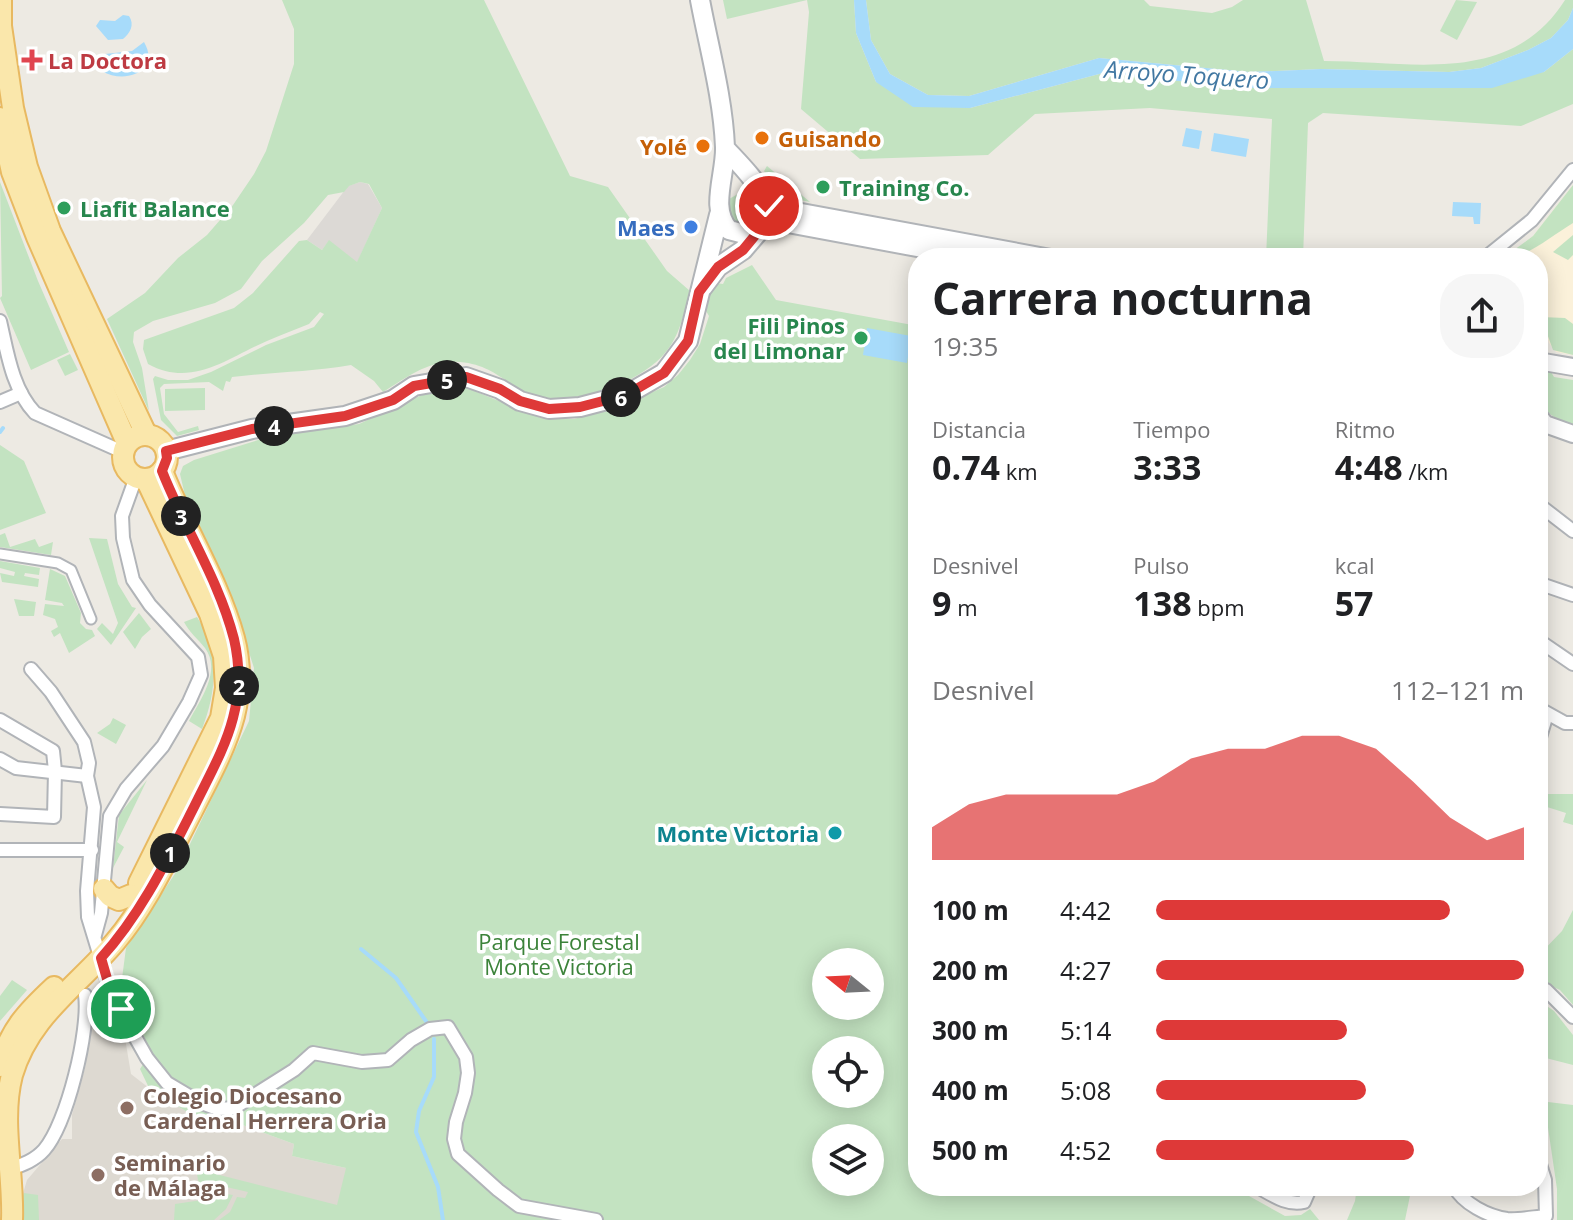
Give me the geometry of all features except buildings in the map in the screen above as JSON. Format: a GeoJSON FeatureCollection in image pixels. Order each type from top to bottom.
{"type":"FeatureCollection","features":[{"type":"Feature","properties":{"kind":"main road"},"geometry":{"type":"LineString","coordinates":[[1,0],[1,26],[13,108],[27,167],[132,443],[124,465],[153,469],[252,429],[345,416],[393,400],[414,386],[466,377],[500,389],[520,401],[549,409],[580,407],[626,395],[664,373],[688,341],[720,208],[725,148],[720,101],[700,0]]}},
{"type":"Feature","properties":{"kind":"main road"},"geometry":{"type":"LineString","coordinates":[[0,118],[12,172],[37,237],[132,443]]}},
{"type":"Feature","properties":{"kind":"main road"},"geometry":{"type":"LineString","coordinates":[[699,292],[718,267],[743,250],[764,211],[751,177],[725,148]]}},
{"type":"Feature","properties":{"kind":"main road"},"geometry":{"type":"LineString","coordinates":[[747,185],[764,211],[748,235],[737,234],[723,224],[720,208],[734,186],[747,185]]}},
{"type":"Feature","properties":{"kind":"main road"},"geometry":{"type":"LineString","coordinates":[[12,1220],[4,1073],[20,1022],[26,1012],[100,953],[221,718],[226,688],[224,656],[210,614],[153,469],[161,442],[132,443]]}},
{"type":"Feature","properties":{"kind":"main road"},"geometry":{"type":"LineString","coordinates":[[4,1073],[26,1038],[130,922],[218,760],[233,718],[240,679],[234,639],[220,600],[153,469]]}},
{"type":"Feature","properties":{"kind":"main road"},"geometry":{"type":"LineString","coordinates":[[104,889],[119,900],[131,895]]}},
{"type":"Feature","properties":{"kind":"street"},"geometry":{"type":"LineString","coordinates":[[1500,248],[1532,220],[1573,170]]}},
{"type":"Feature","properties":{"kind":"street"},"geometry":{"type":"LineString","coordinates":[[764,211],[927,248]]}},
{"type":"Feature","properties":{"kind":"street"},"geometry":{"type":"LineString","coordinates":[[764,211],[990,248]]}},
{"type":"Feature","properties":{"kind":"street"},"geometry":{"type":"LineString","coordinates":[[1504,248],[1506,244]]}},
{"type":"Feature","properties":{"kind":"street"},"geometry":{"type":"LineString","coordinates":[[0,321],[10,364],[21,393],[35,413],[132,443]]}},
{"type":"Feature","properties":{"kind":"street"},"geometry":{"type":"LineString","coordinates":[[1548,363],[1573,367]]}},
{"type":"Feature","properties":{"kind":"street"},"geometry":{"type":"LineString","coordinates":[[0,402],[21,393]]}},
{"type":"Feature","properties":{"kind":"street"},"geometry":{"type":"LineString","coordinates":[[1548,425],[1573,434]]}},
{"type":"Feature","properties":{"kind":"street"},"geometry":{"type":"LineString","coordinates":[[63,994],[85,995],[99,986],[110,816],[126,789],[163,746],[201,675],[198,657],[150,605],[133,580],[123,538],[122,516],[153,469]]}},
{"type":"Feature","properties":{"kind":"street"},"geometry":{"type":"LineString","coordinates":[[1548,512],[1573,531]]}},
{"type":"Feature","properties":{"kind":"street"},"geometry":{"type":"LineString","coordinates":[[0,554],[58,563],[71,570],[91,619]]}},
{"type":"Feature","properties":{"kind":"street"},"geometry":{"type":"LineString","coordinates":[[1548,586],[1573,595]]}},
{"type":"Feature","properties":{"kind":"street"},"geometry":{"type":"LineString","coordinates":[[1548,647],[1573,664]]}},
{"type":"Feature","properties":{"kind":"street"},"geometry":{"type":"LineString","coordinates":[[31,669],[51,692],[84,742],[94,807],[87,891],[88,917],[112,996],[147,1058],[167,1083],[199,1102],[218,1109],[234,1108],[294,1070],[313,1053],[362,1062],[388,1060],[411,1040],[430,1029],[448,1027],[466,1057],[468,1073],[456,1122],[454,1139],[458,1154],[519,1206],[596,1220]]}},
{"type":"Feature","properties":{"kind":"street"},"geometry":{"type":"LineString","coordinates":[[1548,714],[1565,723],[1573,723]]}},
{"type":"Feature","properties":{"kind":"street"},"geometry":{"type":"LineString","coordinates":[[0,720],[53,751],[55,771],[54,817],[0,814]]}},
{"type":"Feature","properties":{"kind":"street"},"geometry":{"type":"LineString","coordinates":[[0,759],[16,768],[87,776]]}},
{"type":"Feature","properties":{"kind":"street"},"geometry":{"type":"LineString","coordinates":[[0,850],[92,850]]}},
{"type":"Feature","properties":{"kind":"street"},"geometry":{"type":"LineString","coordinates":[[1548,992],[1573,1017]]}},
{"type":"Feature","properties":{"kind":"street"},"geometry":{"type":"LineString","coordinates":[[11,1168],[43,1152],[59,1126],[85,1026],[85,995]]}},
{"type":"Feature","properties":{"kind":"street"},"geometry":{"type":"LineString","coordinates":[[0,1035],[20,1022]]}},
{"type":"Feature","properties":{"kind":"street"},"geometry":{"type":"LineString","coordinates":[[1274,1196],[1296,1204],[1304,1202],[1307,1196]]}},
{"type":"Feature","properties":{"kind":"street"},"geometry":{"type":"LineString","coordinates":[[1462,1196],[1483,1211],[1509,1220],[1546,1218],[1545,1196]]}},
{"type":"Feature","properties":{"kind":"shaded area"},"geometry":{"type":"Polygon","coordinates":[[[360,182],[368,184],[382,208],[357,263],[329,241],[322,250],[307,240],[348,186],[360,182]]]}},
{"type":"Feature","properties":{"kind":"shaded area"},"geometry":{"type":"Polygon","coordinates":[[[1573,185],[1573,355],[1556,352],[1549,343],[1548,248],[1519,248],[1533,236],[1573,185]]]}},
{"type":"Feature","properties":{"kind":"shaded area"},"geometry":{"type":"Polygon","coordinates":[[[95,1010],[111,1012],[115,1018],[125,1038],[131,1074],[195,1117],[232,1121],[294,1144],[292,1156],[346,1168],[353,1220],[22,1220],[21,1200],[27,1180],[62,1139],[72,1139],[72,1115],[86,1064],[95,1010]]]}},
{"type":"Feature","properties":{"kind":"green space"},"geometry":{"type":"Polygon","coordinates":[[[282,0],[484,0],[570,176],[608,187],[667,271],[690,291],[678,331],[665,353],[640,374],[624,382],[606,390],[570,398],[537,396],[483,367],[460,362],[429,366],[383,392],[374,381],[351,365],[232,377],[230,382],[226,381],[223,391],[209,382],[164,384],[160,388],[164,414],[178,432],[198,426],[199,430],[177,436],[161,420],[155,376],[168,380],[188,380],[211,372],[266,345],[314,327],[324,314],[320,312],[309,324],[223,363],[194,372],[164,371],[148,364],[143,349],[144,340],[234,308],[253,293],[299,241],[307,240],[322,250],[329,240],[357,262],[382,208],[369,184],[360,182],[349,186],[344,192],[328,195],[304,223],[262,261],[241,289],[215,303],[153,321],[134,332],[133,342],[142,368],[149,411],[107,319],[145,293],[178,258],[207,235],[254,174],[266,151],[294,64],[294,29],[282,0]]]}},
{"type":"Feature","properties":{"kind":"green space"},"geometry":{"type":"Polygon","coordinates":[[[723,0],[807,0],[727,19],[723,0]]]}},
{"type":"Feature","properties":{"kind":"green space"},"geometry":{"type":"Polygon","coordinates":[[[807,0],[854,0],[856,33],[876,82],[970,108],[1103,73],[1245,88],[1362,86],[1544,72],[1573,49],[1573,104],[1521,126],[1323,113],[1308,123],[1303,248],[1266,248],[1272,119],[1150,108],[1035,114],[988,155],[860,159],[801,109],[809,12],[807,0]]]}},
{"type":"Feature","properties":{"kind":"green space"},"geometry":{"type":"Polygon","coordinates":[[[866,0],[1144,0],[1150,6],[1212,13],[1243,0],[1306,0],[1324,61],[1424,65],[1488,58],[1516,46],[1542,28],[1565,0],[1573,0],[1573,8],[1568,20],[1551,38],[1481,68],[1449,72],[1321,69],[1249,72],[1099,58],[969,96],[928,95],[890,74],[871,40],[866,0]]]}},
{"type":"Feature","properties":{"kind":"green space"},"geometry":{"type":"Polygon","coordinates":[[[1456,0],[1477,2],[1457,40],[1440,31],[1456,0]]]}},
{"type":"Feature","properties":{"kind":"green space"},"geometry":{"type":"Polygon","coordinates":[[[767,166],[810,202],[782,196],[764,171],[767,166]]]}},
{"type":"Feature","properties":{"kind":"green space"},"geometry":{"type":"Polygon","coordinates":[[[0,182],[69,352],[31,370],[0,298],[0,182]]]}},
{"type":"Feature","properties":{"kind":"green space"},"geometry":{"type":"Polygon","coordinates":[[[1573,185],[1573,223],[1534,248],[1517,248],[1533,236],[1573,185]]]}},
{"type":"Feature","properties":{"kind":"green space"},"geometry":{"type":"Polygon","coordinates":[[[738,194],[752,196],[759,205],[757,220],[748,227],[737,227],[725,209],[729,199],[738,194]]]}},
{"type":"Feature","properties":{"kind":"green space"},"geometry":{"type":"Polygon","coordinates":[[[1573,235],[1573,255],[1568,260],[1553,252],[1573,235]]]}},
{"type":"Feature","properties":{"kind":"green space","name":"Parque Forestal Monte Victoria"},"geometry":{"type":"Polygon","coordinates":[[[752,265],[776,300],[908,324],[908,1196],[1249,1196],[1285,1216],[1301,1215],[1310,1209],[1319,1220],[219,1220],[230,1212],[237,1197],[245,1198],[248,1192],[209,1183],[203,1188],[199,1185],[196,1169],[337,1205],[346,1168],[292,1156],[294,1144],[232,1121],[195,1117],[149,1088],[140,1069],[151,1052],[121,986],[126,948],[178,869],[249,721],[254,668],[239,621],[187,504],[180,474],[183,466],[271,436],[359,424],[435,389],[467,388],[541,418],[574,419],[623,405],[664,387],[690,360],[700,344],[709,316],[706,311],[712,287],[716,283],[723,284],[726,278],[752,265]]]}},
{"type":"Feature","properties":{"kind":"green space"},"geometry":{"type":"Polygon","coordinates":[[[1548,317],[1565,318],[1573,324],[1573,355],[1553,350],[1548,336],[1548,317]]]}},
{"type":"Feature","properties":{"kind":"green space"},"geometry":{"type":"Polygon","coordinates":[[[70,354],[78,370],[65,376],[57,360],[70,354]]]}},
{"type":"Feature","properties":{"kind":"green space"},"geometry":{"type":"Polygon","coordinates":[[[1548,372],[1554,377],[1573,380],[1573,426],[1548,413],[1548,372]]]}},
{"type":"Feature","properties":{"kind":"green space"},"geometry":{"type":"Polygon","coordinates":[[[205,388],[205,410],[165,411],[165,389],[205,388]]]}},
{"type":"Feature","properties":{"kind":"green space"},"geometry":{"type":"Polygon","coordinates":[[[0,445],[24,461],[46,513],[0,530],[0,445]]]}},
{"type":"Feature","properties":{"kind":"green space"},"geometry":{"type":"Polygon","coordinates":[[[5,533],[10,547],[35,539],[39,547],[53,542],[51,555],[0,547],[0,535],[5,533]]]}},
{"type":"Feature","properties":{"kind":"green space"},"geometry":{"type":"Polygon","coordinates":[[[89,538],[107,539],[118,584],[132,607],[136,608],[111,645],[97,629],[102,623],[113,634],[118,623],[89,538]]]}},
{"type":"Feature","properties":{"kind":"green space"},"geometry":{"type":"Polygon","coordinates":[[[0,561],[40,568],[39,575],[25,573],[24,576],[39,579],[38,587],[2,582],[0,573],[14,576],[15,572],[0,568],[0,561]]]}},
{"type":"Feature","properties":{"kind":"green space"},"geometry":{"type":"Polygon","coordinates":[[[50,569],[65,576],[81,613],[80,623],[92,630],[95,636],[69,653],[60,633],[54,637],[51,631],[58,627],[55,619],[43,615],[45,604],[64,606],[45,600],[50,569]]]}},
{"type":"Feature","properties":{"kind":"green space"},"geometry":{"type":"Polygon","coordinates":[[[14,599],[36,602],[34,616],[19,616],[14,599]]]}},
{"type":"Feature","properties":{"kind":"green space"},"geometry":{"type":"Polygon","coordinates":[[[139,613],[151,629],[135,649],[123,632],[139,613]]]}},
{"type":"Feature","properties":{"kind":"green space"},"geometry":{"type":"Polygon","coordinates":[[[197,617],[210,644],[214,672],[211,700],[202,729],[189,721],[208,685],[210,657],[184,622],[197,617]]]}},
{"type":"Feature","properties":{"kind":"green space"},"geometry":{"type":"Polygon","coordinates":[[[113,718],[126,725],[116,744],[97,733],[113,718]]]}},
{"type":"Feature","properties":{"kind":"green space"},"geometry":{"type":"Polygon","coordinates":[[[147,780],[117,842],[124,847],[113,868],[119,815],[147,780]]]}},
{"type":"Feature","properties":{"kind":"green space"},"geometry":{"type":"Polygon","coordinates":[[[1548,794],[1573,794],[1573,825],[1563,822],[1566,813],[1548,807],[1548,794]]]}},
{"type":"Feature","properties":{"kind":"green space"},"geometry":{"type":"Polygon","coordinates":[[[1573,910],[1573,1005],[1560,990],[1548,985],[1548,946],[1562,931],[1573,910]]]}},
{"type":"Feature","properties":{"kind":"green space"},"geometry":{"type":"Polygon","coordinates":[[[12,980],[27,990],[0,1021],[0,996],[12,980]]]}},
{"type":"Feature","properties":{"kind":"green space"},"geometry":{"type":"Polygon","coordinates":[[[1548,1007],[1573,1035],[1573,1065],[1548,1059],[1548,1007]]]}},
{"type":"Feature","properties":{"kind":"green space"},"geometry":{"type":"Polygon","coordinates":[[[1548,1102],[1573,1105],[1573,1220],[1557,1220],[1557,1189],[1548,1128],[1548,1102]]]}},
{"type":"Feature","properties":{"kind":"green space"},"geometry":{"type":"Polygon","coordinates":[[[214,1192],[233,1195],[226,1209],[214,1220],[174,1220],[175,1204],[202,1200],[214,1192]]]}},
{"type":"Feature","properties":{"kind":"green space"},"geometry":{"type":"Polygon","coordinates":[[[24,1193],[38,1195],[39,1220],[22,1220],[21,1200],[24,1193]]]}},
{"type":"Feature","properties":{"kind":"green space"},"geometry":{"type":"Polygon","coordinates":[[[1356,1196],[1410,1196],[1405,1220],[1347,1220],[1356,1196]]]}},
{"type":"Feature","properties":{"kind":"water","name":"Arroyo Toquero"},"geometry":{"type":"Polygon","coordinates":[[[854,0],[866,0],[871,40],[890,74],[928,95],[969,96],[1099,58],[1249,72],[1321,69],[1449,72],[1481,68],[1551,38],[1568,20],[1573,8],[1573,49],[1544,72],[1492,88],[1245,88],[1103,73],[970,108],[913,107],[876,82],[856,33],[854,0]]]}},
{"type":"Feature","properties":{"kind":"water"},"geometry":{"type":"Polygon","coordinates":[[[123,15],[129,16],[132,26],[123,39],[108,40],[96,26],[100,20],[115,21],[123,15]]]}},
{"type":"Feature","properties":{"kind":"water"},"geometry":{"type":"Polygon","coordinates":[[[144,42],[148,61],[138,73],[121,76],[102,71],[99,62],[105,54],[132,51],[144,42]]]}},
{"type":"Feature","properties":{"kind":"water"},"geometry":{"type":"Polygon","coordinates":[[[1186,128],[1202,131],[1199,149],[1182,146],[1186,128]]]}},
{"type":"Feature","properties":{"kind":"water"},"geometry":{"type":"Polygon","coordinates":[[[1214,133],[1249,139],[1246,157],[1211,151],[1214,133]]]}},
{"type":"Feature","properties":{"kind":"water"},"geometry":{"type":"Polygon","coordinates":[[[1453,202],[1481,203],[1480,224],[1474,224],[1473,217],[1452,216],[1453,202]]]}},
{"type":"Feature","properties":{"kind":"water"},"geometry":{"type":"Polygon","coordinates":[[[867,328],[908,335],[907,363],[863,355],[867,328]]]}},
{"type":"Feature","properties":{"kind":"waterway"},"geometry":{"type":"LineString","coordinates":[[0,432],[3,428]]}},
{"type":"Feature","properties":{"kind":"waterway"},"geometry":{"type":"LineString","coordinates":[[361,949],[396,978],[428,1024]]}},
{"type":"Feature","properties":{"kind":"waterway"},"geometry":{"type":"LineString","coordinates":[[434,1039],[434,1077],[419,1111],[416,1132],[438,1187],[443,1220]]}},
{"type":"Feature","properties":{"kind":"place","name":"La Doctora"},"geometry":{"type":"Point","coordinates":[32,60]}},
{"type":"Feature","properties":{"kind":"place","name":"Guisando"},"geometry":{"type":"Point","coordinates":[762,138]}},
{"type":"Feature","properties":{"kind":"place","name":"Yolé"},"geometry":{"type":"Point","coordinates":[703,146]}},
{"type":"Feature","properties":{"kind":"place","name":"Training Co."},"geometry":{"type":"Point","coordinates":[823,187]}},
{"type":"Feature","properties":{"kind":"place","name":"Liafit Balance"},"geometry":{"type":"Point","coordinates":[64,208]}},
{"type":"Feature","properties":{"kind":"place","name":"Maes"},"geometry":{"type":"Point","coordinates":[691,227]}},
{"type":"Feature","properties":{"kind":"place","name":"Fili Pinos del Limonar"},"geometry":{"type":"Point","coordinates":[861,338]}},
{"type":"Feature","properties":{"kind":"place","name":"Monte Victoria"},"geometry":{"type":"Point","coordinates":[835,833]}},
{"type":"Feature","properties":{"kind":"place","name":"Colegio Diocesano Cardenal Herrera Oria"},"geometry":{"type":"Point","coordinates":[127,1108]}},
{"type":"Feature","properties":{"kind":"place","name":"Seminario de Málaga"},"geometry":{"type":"Point","coordinates":[98,1175]}},
{"type":"Feature","properties":{"kind":"route"},"geometry":{"type":"LineString","coordinates":[[121,1009],[112,996],[101,958],[130,922],[145,897],[218,760],[233,718],[240,679],[234,639],[215,587],[162,471],[166,451],[252,429],[345,416],[393,400],[414,386],[466,377],[500,389],[520,401],[549,409],[580,407],[626,395],[664,373],[688,341],[699,292],[718,267],[743,250],[762,227],[769,206]]}}]}
